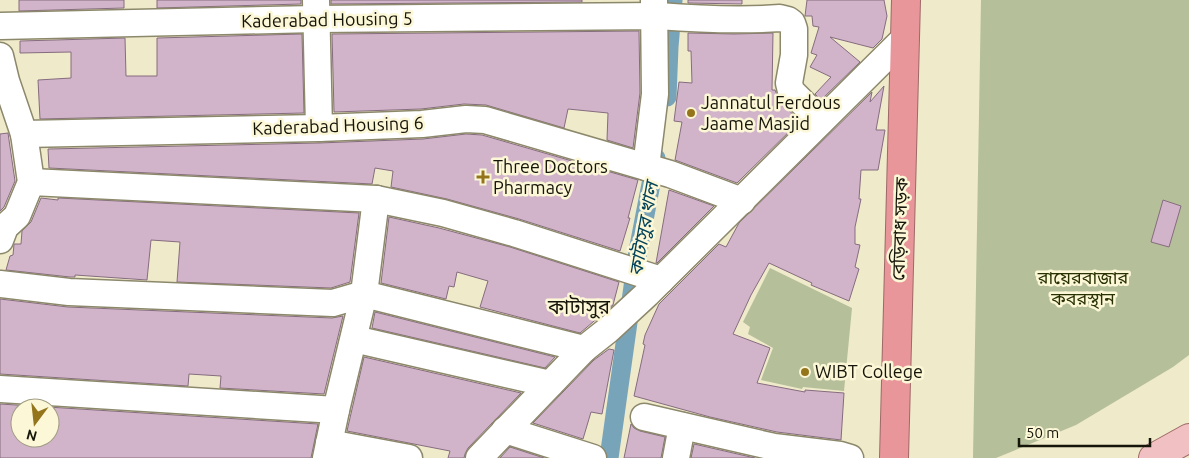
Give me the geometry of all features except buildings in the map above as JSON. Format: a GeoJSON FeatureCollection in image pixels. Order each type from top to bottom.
{"type":"FeatureCollection","features":[{"type":"Feature","properties":{"kind":"highway","name":"বেড়িবাধ সড়ক"},"geometry":{"type":"LineString","coordinates":[[894,458],[906,0]]}},
{"type":"Feature","properties":{"kind":"main road"},"geometry":{"type":"LineString","coordinates":[[1159,456],[1189,438]]}},
{"type":"Feature","properties":{"kind":"street"},"geometry":{"type":"LineString","coordinates":[[316,10],[320,128]]}},
{"type":"Feature","properties":{"kind":"street","name":"Kaderabad Housing 5"},"geometry":{"type":"LineString","coordinates":[[0,26],[316,10],[655,10],[687,18],[780,18],[792,23],[794,29],[794,55],[789,82],[791,91],[821,121]]}},
{"type":"Feature","properties":{"kind":"street"},"geometry":{"type":"LineString","coordinates":[[655,10],[655,94],[658,170]]}},
{"type":"Feature","properties":{"kind":"street"},"geometry":{"type":"LineString","coordinates":[[479,458],[584,349],[608,330],[652,283],[742,201],[905,38]]}},
{"type":"Feature","properties":{"kind":"street"},"geometry":{"type":"LineString","coordinates":[[0,56],[6,81],[24,134],[31,182],[16,216],[5,227],[0,240]]}},
{"type":"Feature","properties":{"kind":"street","name":"Kaderabad Housing 6"},"geometry":{"type":"LineString","coordinates":[[24,134],[320,128],[422,124],[466,119],[485,120],[658,170],[742,201]]}},
{"type":"Feature","properties":{"kind":"street"},"geometry":{"type":"LineString","coordinates":[[31,182],[376,199],[443,213],[514,233],[621,267],[652,283]]}},
{"type":"Feature","properties":{"kind":"street"},"geometry":{"type":"LineString","coordinates":[[376,199],[364,294],[327,450],[409,458]]}},
{"type":"Feature","properties":{"kind":"street"},"geometry":{"type":"LineString","coordinates":[[0,284],[69,292],[333,304],[364,294],[584,349]]}},
{"type":"Feature","properties":{"kind":"street"},"geometry":{"type":"LineString","coordinates":[[354,339],[550,384]]}},
{"type":"Feature","properties":{"kind":"street"},"geometry":{"type":"LineString","coordinates":[[0,389],[336,410]]}},
{"type":"Feature","properties":{"kind":"street"},"geometry":{"type":"LineString","coordinates":[[644,417],[773,452],[840,455],[850,458]]}},
{"type":"Feature","properties":{"kind":"street"},"geometry":{"type":"LineString","coordinates":[[676,458],[682,426]]}},
{"type":"Feature","properties":{"kind":"street"},"geometry":{"type":"LineString","coordinates":[[505,430],[593,458]]}},
{"type":"Feature","properties":{"kind":"green space","name":"রায়েরবাজার কবরস্থান"},"geometry":{"type":"Polygon","coordinates":[[[981,0],[1189,0],[1189,355],[1173,367],[1076,425],[996,458],[973,458],[981,0]]]}},
{"type":"Feature","properties":{"kind":"green space"},"geometry":{"type":"Polygon","coordinates":[[[770,268],[852,308],[844,391],[803,387],[802,389],[761,380],[773,348],[748,334],[750,327],[743,322],[770,268]]]}},
{"type":"Feature","properties":{"kind":"waterway","name":"কাটাসুর খাল"},"geometry":{"type":"LineString","coordinates":[[667,97],[673,0]]}},
{"type":"Feature","properties":{"kind":"waterway","name":"কাটাসুর খাল"},"geometry":{"type":"LineString","coordinates":[[609,458],[638,251],[656,158]]}},
{"type":"Feature","properties":{"kind":"place","name":"Jannatul Ferdous Jaame Masjid"},"geometry":{"type":"Point","coordinates":[691,113]}},
{"type":"Feature","properties":{"kind":"place","name":"Three Doctors Pharmacy"},"geometry":{"type":"Point","coordinates":[483,177]}},
{"type":"Feature","properties":{"kind":"place","name":"WIBT College"},"geometry":{"type":"Point","coordinates":[805,372]}},
{"type":"Feature","properties":{"kind":"district","name":"কাটাসুর"},"geometry":{"type":"Point","coordinates":[579,307]}}]}
